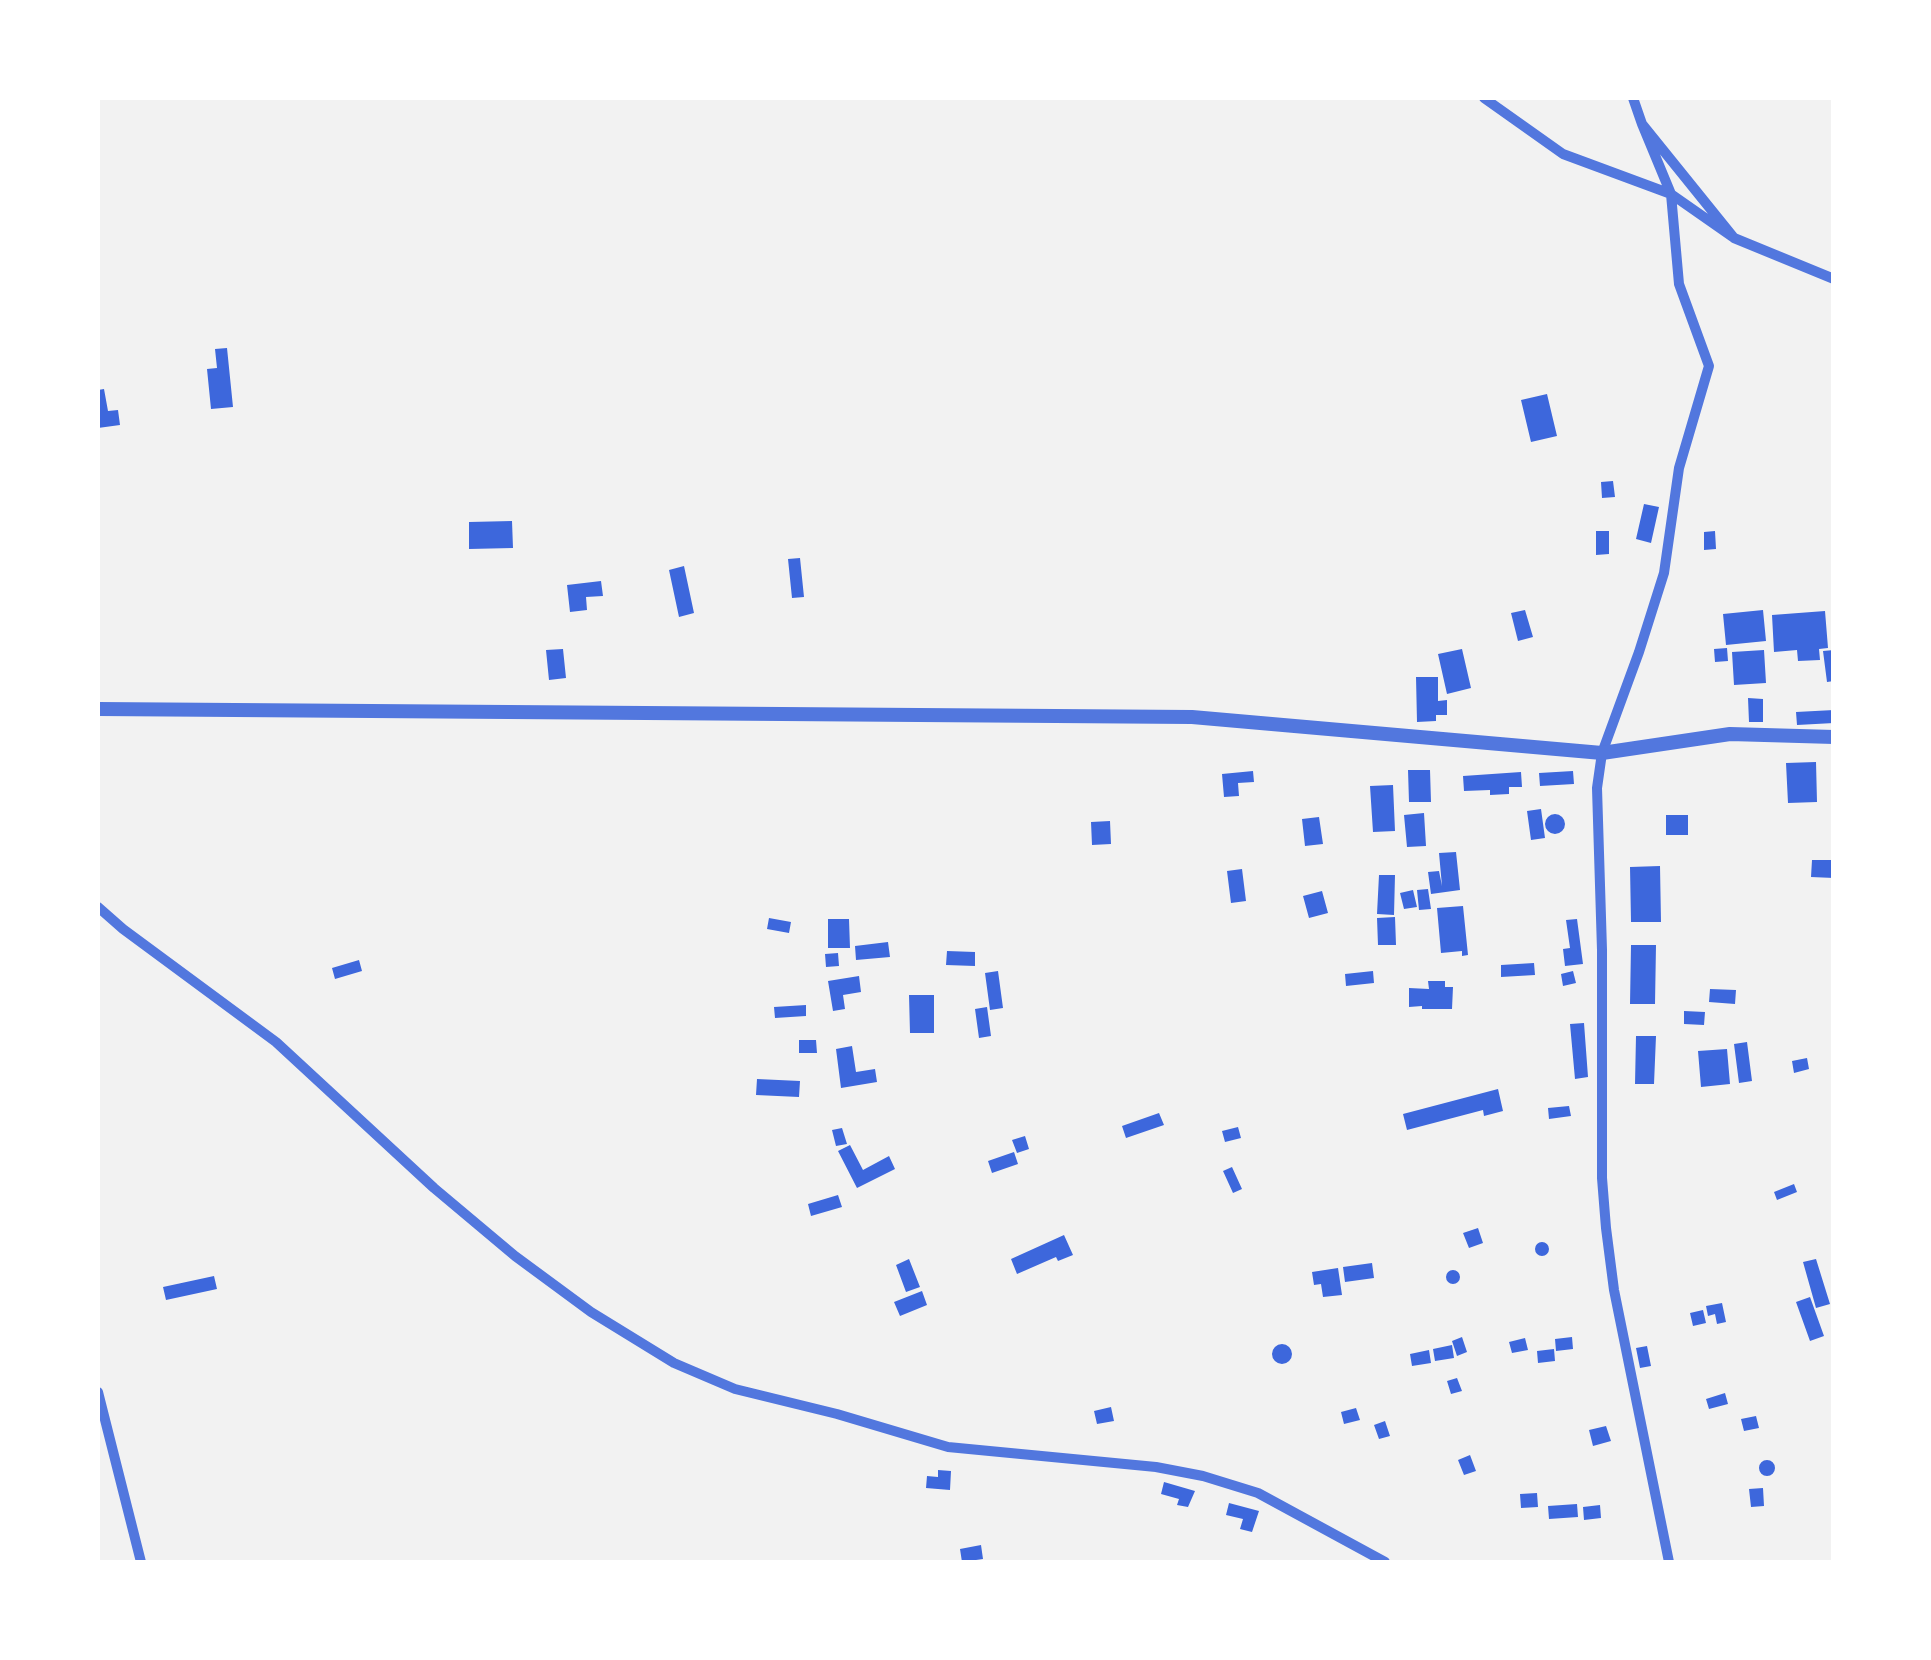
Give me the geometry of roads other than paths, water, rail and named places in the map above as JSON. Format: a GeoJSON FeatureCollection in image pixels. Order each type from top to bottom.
{"type":"FeatureCollection","features":[{"type":"Feature","properties":{"kind":"street"},"geometry":{"type":"LineString","coordinates":[[1484,98],[1563,154],[1672,194],[1734,238],[1834,279]]}},
{"type":"Feature","properties":{"kind":"street"},"geometry":{"type":"LineString","coordinates":[[1633,98],[1672,194],[1680,284],[1709,366],[1679,468],[1664,573],[1602,753],[1597,788],[1606,1228],[1614,1290],[1669,1562]]}},
{"type":"Feature","properties":{"kind":"street"},"geometry":{"type":"LineString","coordinates":[[1642,124],[1734,238]]}},
{"type":"Feature","properties":{"kind":"street"},"geometry":{"type":"LineString","coordinates":[[98,709],[1192,718],[1602,753],[1730,734],[1834,737]]}},
{"type":"Feature","properties":{"kind":"street"},"geometry":{"type":"LineString","coordinates":[[98,907],[276,1042],[434,1188],[515,1256],[591,1312],[674,1364],[735,1389],[948,1447],[1202,1476],[1258,1493],[1384,1562]]}},
{"type":"Feature","properties":{"kind":"street"},"geometry":{"type":"LineString","coordinates":[[98,1392],[140,1562]]}}]}
